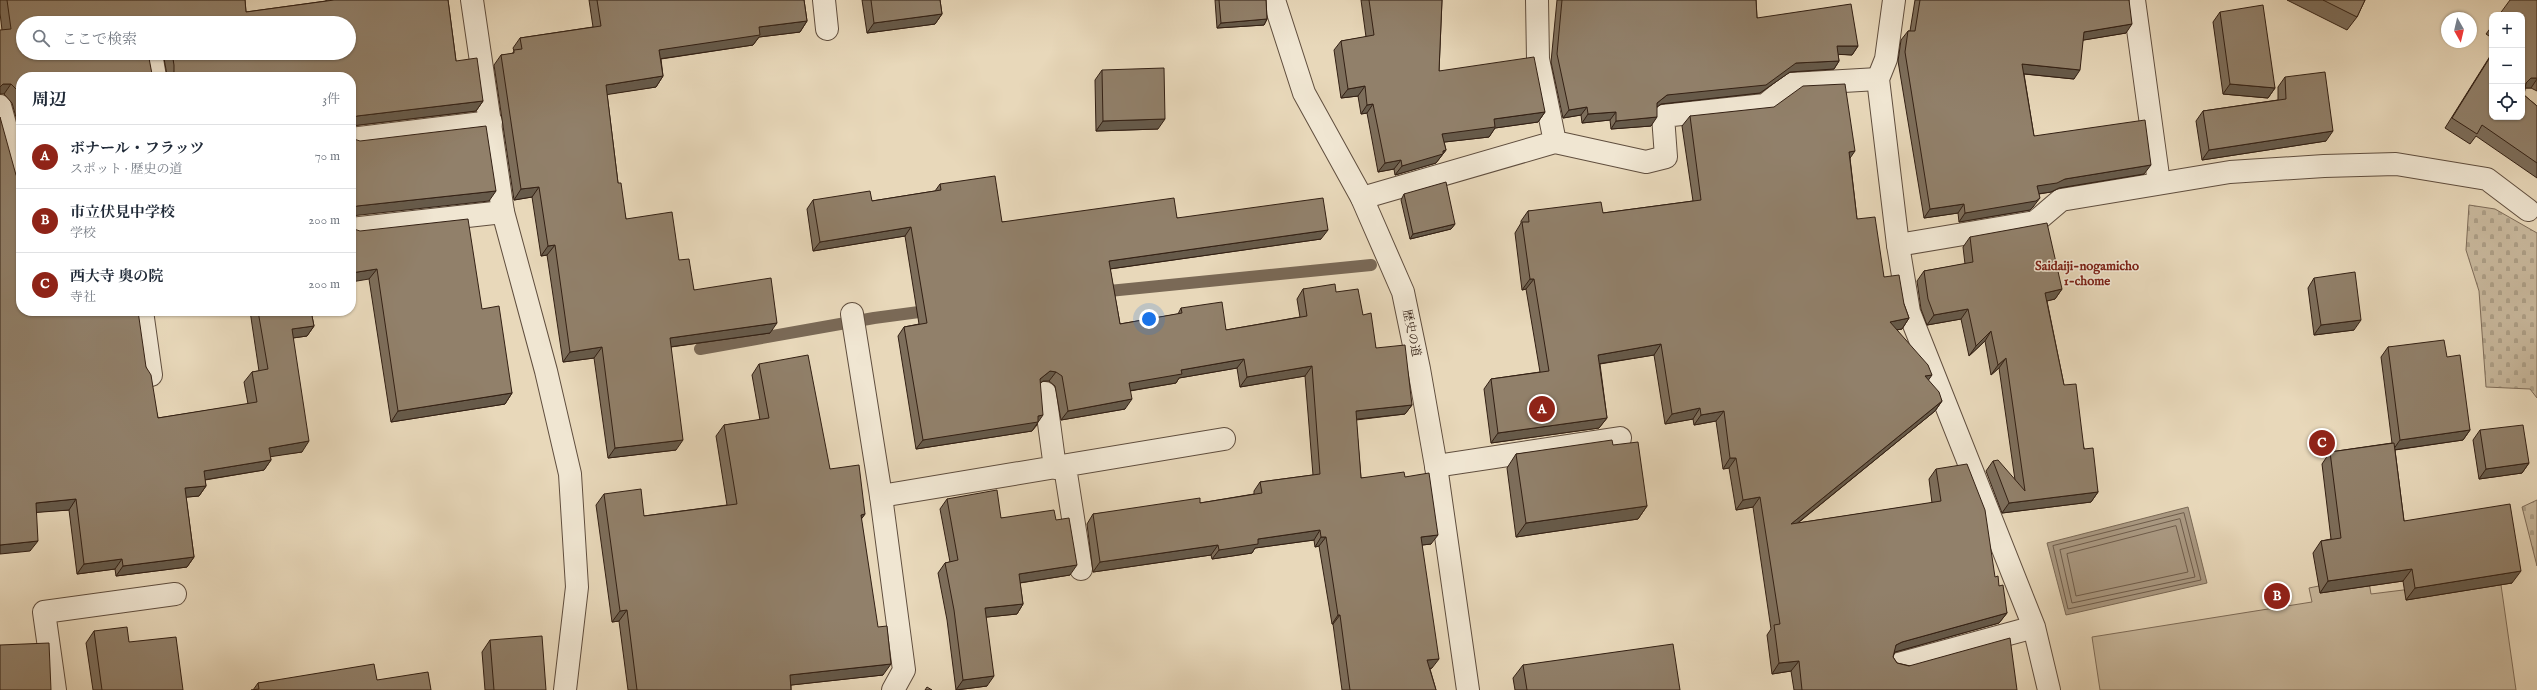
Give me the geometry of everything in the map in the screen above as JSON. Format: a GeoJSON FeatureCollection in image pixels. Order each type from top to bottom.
{"type":"FeatureCollection","features":[{"type":"Feature","properties":{"kind":"street"},"geometry":{"type":"LineString","coordinates":[[472,0],[503,212],[546,371],[570,474],[577,587],[565,690]]}},
{"type":"Feature","properties":{"kind":"street"},"geometry":{"type":"LineString","coordinates":[[824,0],[826,28]]}},
{"type":"Feature","properties":{"kind":"street","name":"歴史の道"},"geometry":{"type":"LineString","coordinates":[[1274,0],[1304,93],[1362,198],[1403,292],[1419,369],[1436,466],[1468,690]]}},
{"type":"Feature","properties":{"kind":"street"},"geometry":{"type":"LineString","coordinates":[[1537,0],[1538,59],[1555,142]]}},
{"type":"Feature","properties":{"kind":"street"},"geometry":{"type":"LineString","coordinates":[[1894,0],[1886,59],[1878,79],[1898,245],[1909,312],[2034,627],[2049,690]]}},
{"type":"Feature","properties":{"kind":"street"},"geometry":{"type":"LineString","coordinates":[[2134,0],[2159,183]]}},
{"type":"Feature","properties":{"kind":"street"},"geometry":{"type":"LineString","coordinates":[[152,60],[153,72]]}},
{"type":"Feature","properties":{"kind":"street"},"geometry":{"type":"LineString","coordinates":[[1362,198],[1555,142],[1646,162],[1666,156],[1663,116],[1765,104],[1791,84],[1878,79]]}},
{"type":"Feature","properties":{"kind":"street"},"geometry":{"type":"LineString","coordinates":[[0,106],[16,160]]}},
{"type":"Feature","properties":{"kind":"street"},"geometry":{"type":"LineString","coordinates":[[356,138],[491,122]]}},
{"type":"Feature","properties":{"kind":"street"},"geometry":{"type":"LineString","coordinates":[[1898,245],[2035,222],[2061,200],[2230,172],[2396,164],[2487,179],[2528,210]]}},
{"type":"Feature","properties":{"kind":"street"},"geometry":{"type":"LineString","coordinates":[[356,228],[503,212]]}},
{"type":"Feature","properties":{"kind":"street"},"geometry":{"type":"LineString","coordinates":[[852,314],[880,496],[904,670],[893,690]]}},
{"type":"Feature","properties":{"kind":"street"},"geometry":{"type":"LineString","coordinates":[[143,316],[151,375]]}},
{"type":"Feature","properties":{"kind":"street"},"geometry":{"type":"LineString","coordinates":[[1045,393],[1081,569]]}},
{"type":"Feature","properties":{"kind":"street"},"geometry":{"type":"LineString","coordinates":[[1436,466],[1620,438]]}},
{"type":"Feature","properties":{"kind":"street"},"geometry":{"type":"LineString","coordinates":[[880,496],[1060,468],[1224,440]]}},
{"type":"Feature","properties":{"kind":"street"},"geometry":{"type":"LineString","coordinates":[[54,690],[44,612],[175,594]]}},
{"type":"Feature","properties":{"kind":"street"},"geometry":{"type":"LineString","coordinates":[[1898,664],[2034,627]]}},
{"type":"Feature","properties":{"kind":"green space"},"geometry":{"type":"Polygon","coordinates":[[[2469,205],[2495,209],[2537,233],[2537,398],[2530,389],[2486,387],[2479,291],[2466,250],[2469,205]]]}},
{"type":"Feature","properties":{"kind":"green space"},"geometry":{"type":"Polygon","coordinates":[[[2537,500],[2537,566],[2522,507],[2537,500]]]}},
{"type":"Feature","properties":{"kind":"green space"},"geometry":{"type":"Polygon","coordinates":[[[2368,576],[2371,594],[2500,578],[2516,690],[2100,690],[2092,637],[2312,602],[2309,588],[2368,576]]]}},
{"type":"Feature","properties":{"kind":"water"},"geometry":{"type":"Polygon","coordinates":[[[2188,507],[2207,583],[2066,615],[2047,543],[2188,507]]]}},
{"type":"Feature","properties":{"kind":"building"},"geometry":{"type":"Polygon","coordinates":[[[7,0],[245,0],[246,12],[334,0],[448,0],[456,61],[477,58],[483,101],[356,116],[356,72],[174,72],[173,60],[356,60],[356,16],[16,16],[16,60],[149,60],[152,72],[16,72],[16,89],[11,84],[3,84],[0,87],[0,30],[11,29],[7,0]]]}},
{"type":"Feature","properties":{"kind":"building"},"geometry":{"type":"Polygon","coordinates":[[[597,0],[804,0],[807,21],[759,27],[760,35],[659,50],[663,76],[606,85],[618,183],[621,183],[626,219],[672,212],[679,260],[689,259],[694,290],[771,278],[777,323],[670,338],[683,440],[615,448],[602,347],[570,352],[555,245],[548,246],[539,187],[521,189],[501,55],[514,53],[514,50],[522,49],[520,38],[601,26],[597,0]]]}},
{"type":"Feature","properties":{"kind":"building"},"geometry":{"type":"Polygon","coordinates":[[[871,0],[940,0],[942,14],[874,23],[871,0]]]}},
{"type":"Feature","properties":{"kind":"building"},"geometry":{"type":"Polygon","coordinates":[[[1219,0],[1266,0],[1267,19],[1221,23],[1219,0]]]}},
{"type":"Feature","properties":{"kind":"building"},"geometry":{"type":"Polygon","coordinates":[[[1369,0],[1442,0],[1439,71],[1534,57],[1545,112],[1494,119],[1495,127],[1442,134],[1446,150],[1443,151],[1443,154],[1402,166],[1401,160],[1385,163],[1373,104],[1367,105],[1365,86],[1348,89],[1341,41],[1374,35],[1369,0]]]}},
{"type":"Feature","properties":{"kind":"building"},"geometry":{"type":"Polygon","coordinates":[[[1562,0],[1756,0],[1757,18],[1851,4],[1858,46],[1837,46],[1839,61],[1796,63],[1766,85],[1667,95],[1657,103],[1657,117],[1616,121],[1616,112],[1588,114],[1587,107],[1569,110],[1557,54],[1562,0]]]}},
{"type":"Feature","properties":{"kind":"building"},"geometry":{"type":"Polygon","coordinates":[[[1920,0],[2129,0],[2132,24],[2084,32],[2080,70],[2022,64],[2034,136],[2145,120],[2151,165],[2065,179],[2057,183],[2037,186],[2040,198],[2036,201],[1965,213],[1964,204],[1930,209],[1905,52],[1908,31],[1915,31],[1920,0]]]}},
{"type":"Feature","properties":{"kind":"building"},"geometry":{"type":"Polygon","coordinates":[[[2323,0],[2365,0],[2357,17],[2323,0]]]}},
{"type":"Feature","properties":{"kind":"building"},"geometry":{"type":"Polygon","coordinates":[[[2510,0],[2537,0],[2537,78],[2531,78],[2526,83],[2525,89],[2525,12],[2501,12],[2510,0]]]}},
{"type":"Feature","properties":{"kind":"building"},"geometry":{"type":"Polygon","coordinates":[[[2263,5],[2275,88],[2230,84],[2220,12],[2263,5]]]}},
{"type":"Feature","properties":{"kind":"building"},"geometry":{"type":"Polygon","coordinates":[[[2489,59],[2489,120],[2525,120],[2525,96],[2537,106],[2537,163],[2482,125],[2477,134],[2452,118],[2489,59]]]}},
{"type":"Feature","properties":{"kind":"building"},"geometry":{"type":"Polygon","coordinates":[[[1164,68],[1165,119],[1103,121],[1102,70],[1164,68]]]}},
{"type":"Feature","properties":{"kind":"building"},"geometry":{"type":"Polygon","coordinates":[[[2325,72],[2333,131],[2209,150],[2203,111],[2286,99],[2285,77],[2325,72]]]}},
{"type":"Feature","properties":{"kind":"building"},"geometry":{"type":"Polygon","coordinates":[[[1845,84],[1855,151],[1849,152],[1857,219],[1875,217],[1884,277],[1899,275],[1904,304],[1909,318],[1890,322],[1928,365],[1932,375],[1925,376],[1939,392],[1942,401],[1791,524],[1941,501],[1936,469],[1967,464],[1985,510],[1995,577],[1998,576],[1999,586],[2003,585],[2007,613],[1902,642],[1896,645],[1893,657],[1897,663],[1909,666],[2010,638],[2017,690],[1802,690],[1799,661],[1779,663],[1774,625],[1780,624],[1760,497],[1743,500],[1736,458],[1730,458],[1724,411],[1701,415],[1700,408],[1672,414],[1661,344],[1598,355],[1607,418],[1498,433],[1491,379],[1549,371],[1534,279],[1530,279],[1522,222],[1529,222],[1528,211],[1601,202],[1603,213],[1701,200],[1690,116],[1774,107],[1803,86],[1845,84]]]}},
{"type":"Feature","properties":{"kind":"building"},"geometry":{"type":"Polygon","coordinates":[[[0,117],[16,175],[16,316],[139,316],[146,367],[151,375],[158,418],[257,402],[252,372],[268,369],[259,316],[312,316],[314,326],[292,329],[309,441],[269,448],[271,460],[204,471],[206,486],[185,488],[194,557],[123,566],[122,559],[84,564],[76,499],[36,503],[38,541],[0,545],[0,117]]]}},
{"type":"Feature","properties":{"kind":"building"},"geometry":{"type":"Polygon","coordinates":[[[486,126],[496,191],[356,206],[356,140],[360,141],[486,126]]]}},
{"type":"Feature","properties":{"kind":"building"},"geometry":{"type":"Polygon","coordinates":[[[995,176],[1002,222],[1174,198],[1177,218],[1323,198],[1328,230],[1109,261],[1120,324],[1182,313],[1181,308],[1222,302],[1226,330],[1307,316],[1303,289],[1335,284],[1336,292],[1358,289],[1363,315],[1371,313],[1376,348],[1405,345],[1412,405],[1356,411],[1361,478],[1404,472],[1405,477],[1429,473],[1438,535],[1421,537],[1439,659],[1427,660],[1436,690],[1350,690],[1340,615],[1338,615],[1326,537],[1321,537],[1320,530],[1258,539],[1258,544],[1219,550],[1218,545],[1100,562],[1093,514],[1200,498],[1200,503],[1262,493],[1260,482],[1320,474],[1312,366],[1247,377],[1244,359],[1181,370],[1182,374],[1129,383],[1132,399],[1068,411],[1062,376],[1056,372],[1050,371],[1040,379],[1043,415],[1038,416],[1038,422],[923,440],[904,327],[927,323],[911,227],[820,242],[813,200],[870,191],[872,201],[941,190],[940,184],[995,176]]]}},
{"type":"Feature","properties":{"kind":"building"},"geometry":{"type":"Polygon","coordinates":[[[1446,182],[1455,224],[1413,234],[1404,194],[1446,182]]]}},
{"type":"Feature","properties":{"kind":"building"},"geometry":{"type":"Polygon","coordinates":[[[468,219],[482,309],[499,306],[512,393],[398,411],[377,269],[356,272],[356,230],[360,231],[468,219]]]}},
{"type":"Feature","properties":{"kind":"building"},"geometry":{"type":"Polygon","coordinates":[[[2047,223],[2062,289],[2045,293],[2064,385],[2076,384],[2084,449],[2093,448],[2098,492],[2009,503],[1993,461],[1998,460],[2025,491],[2006,358],[1998,365],[1991,331],[1976,346],[1968,309],[1934,315],[1928,299],[1924,271],[1973,262],[1970,237],[2047,223]]]}},
{"type":"Feature","properties":{"kind":"building"},"geometry":{"type":"Polygon","coordinates":[[[2355,272],[2361,320],[2321,325],[2314,278],[2355,272]]]}},
{"type":"Feature","properties":{"kind":"building"},"geometry":{"type":"Polygon","coordinates":[[[2444,340],[2447,357],[2460,355],[2470,430],[2400,440],[2388,347],[2444,340]]]}},
{"type":"Feature","properties":{"kind":"building"},"geometry":{"type":"Polygon","coordinates":[[[808,355],[830,469],[859,465],[865,514],[861,515],[878,627],[887,626],[891,664],[790,675],[791,690],[637,690],[627,610],[620,611],[604,494],[641,489],[644,516],[737,504],[724,425],[769,418],[759,364],[808,355]]]}},
{"type":"Feature","properties":{"kind":"building"},"geometry":{"type":"Polygon","coordinates":[[[2523,425],[2529,463],[2486,469],[2480,430],[2523,425]]]}},
{"type":"Feature","properties":{"kind":"building"},"geometry":{"type":"Polygon","coordinates":[[[1612,440],[1613,445],[1638,442],[1647,506],[1526,523],[1516,454],[1612,440]]]}},
{"type":"Feature","properties":{"kind":"building"},"geometry":{"type":"Polygon","coordinates":[[[2394,443],[2404,521],[2510,504],[2521,571],[2415,588],[2412,569],[2328,581],[2321,541],[2341,538],[2330,452],[2394,443]]]}},
{"type":"Feature","properties":{"kind":"building"},"geometry":{"type":"Polygon","coordinates":[[[997,490],[1001,518],[1054,510],[1056,520],[1069,518],[1077,565],[1019,574],[1023,604],[985,608],[994,676],[963,680],[954,610],[945,563],[958,560],[947,499],[997,490]]]}},
{"type":"Feature","properties":{"kind":"building"},"geometry":{"type":"Polygon","coordinates":[[[127,627],[129,642],[176,637],[183,690],[102,690],[94,631],[127,627]]]}},
{"type":"Feature","properties":{"kind":"building"},"geometry":{"type":"Polygon","coordinates":[[[542,636],[546,690],[494,690],[490,640],[542,636]]]}},
{"type":"Feature","properties":{"kind":"building"},"geometry":{"type":"Polygon","coordinates":[[[49,643],[51,690],[0,690],[0,645],[49,643]]]}},
{"type":"Feature","properties":{"kind":"building"},"geometry":{"type":"Polygon","coordinates":[[[1673,644],[1680,690],[1527,690],[1523,665],[1673,644]]]}},
{"type":"Feature","properties":{"kind":"building"},"geometry":{"type":"Polygon","coordinates":[[[374,664],[377,680],[428,672],[431,690],[251,690],[259,689],[258,683],[374,664]]]}},
{"type":"Feature","properties":{"kind":"building"},"geometry":{"type":"Polygon","coordinates":[[[927,687],[932,690],[925,690],[927,687]]]}},
{"type":"Feature","properties":{"kind":"waterway"},"geometry":{"type":"LineString","coordinates":[[1099,292],[1371,265]]}},
{"type":"Feature","properties":{"kind":"waterway"},"geometry":{"type":"LineString","coordinates":[[700,349],[874,318],[934,310]]}},
{"type":"Feature","properties":{"kind":"place","name":"ボナール・フラッツ"},"geometry":{"type":"Point","coordinates":[1542,409]}},
{"type":"Feature","properties":{"kind":"place","name":"西大寺 奥の院"},"geometry":{"type":"Point","coordinates":[2322,443]}},
{"type":"Feature","properties":{"kind":"place","name":"市立伏見中学校"},"geometry":{"type":"Point","coordinates":[2277,596]}},
{"type":"Feature","properties":{"kind":"district","name":"Saidaiji-nogamicho 1-chome"},"geometry":{"type":"Point","coordinates":[2087,272]}}]}
